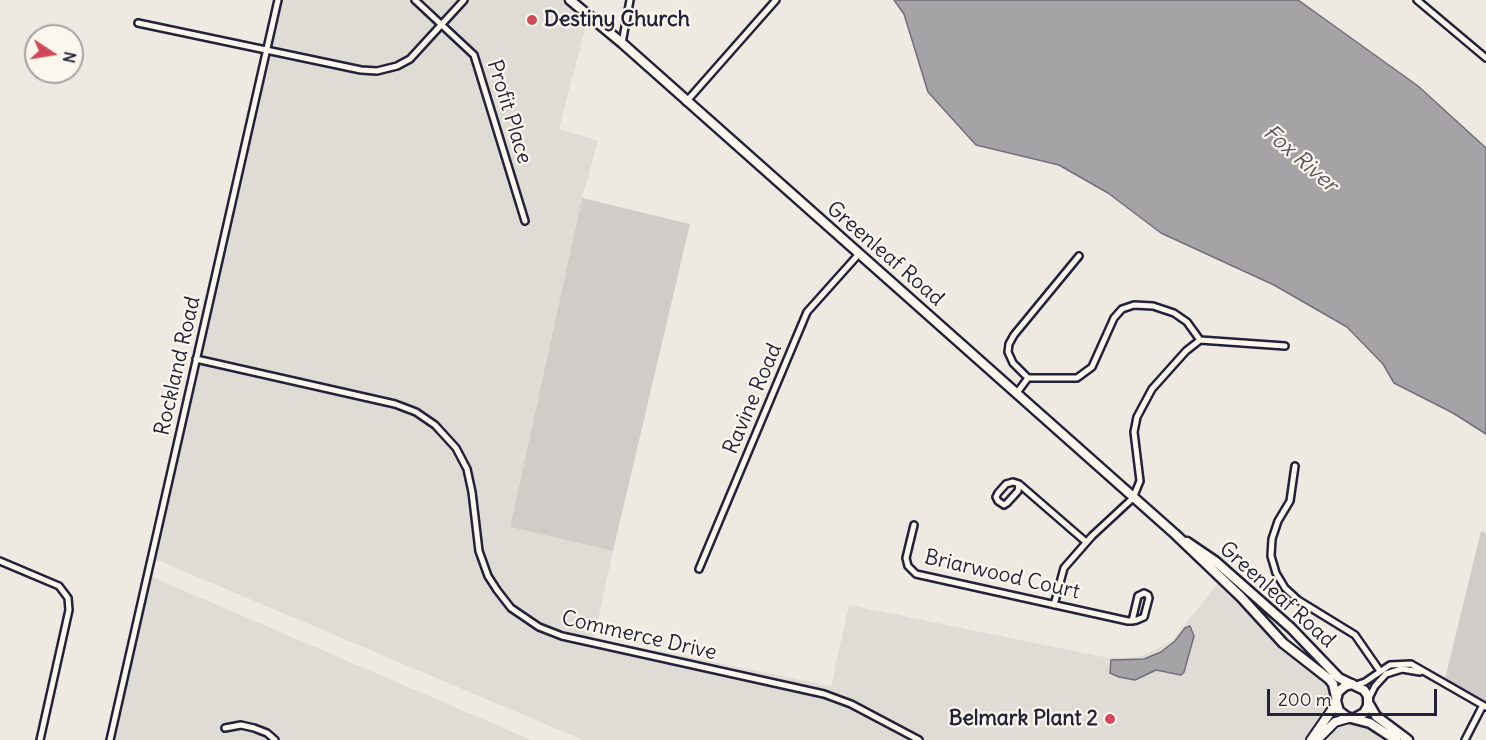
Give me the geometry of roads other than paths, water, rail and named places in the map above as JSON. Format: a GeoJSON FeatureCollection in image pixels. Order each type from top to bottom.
{"type":"FeatureCollection","features":[{"type":"Feature","properties":{"kind":"main road","name":"Greenleaf Road"},"geometry":{"type":"LineString","coordinates":[[570,0],[1175,534],[1230,586],[1283,642],[1333,684],[1336,700]]}},
{"type":"Feature","properties":{"kind":"main road","name":"Greenleaf Road"},"geometry":{"type":"LineString","coordinates":[[1175,534],[1231,575],[1298,634],[1340,678],[1354,685]]}},
{"type":"Feature","properties":{"kind":"main road"},"geometry":{"type":"LineString","coordinates":[[1311,740],[1341,689],[1354,685],[1364,690],[1376,716],[1408,740]]}},
{"type":"Feature","properties":{"kind":"main road"},"geometry":{"type":"LineString","coordinates":[[1336,700],[1340,713],[1376,726],[1396,740]]}},
{"type":"Feature","properties":{"kind":"main road"},"geometry":{"type":"LineString","coordinates":[[1317,740],[1335,722],[1364,713],[1369,701]]}},
{"type":"Feature","properties":{"kind":"street","name":"Rockland Road"},"geometry":{"type":"LineString","coordinates":[[110,740],[278,0]]}},
{"type":"Feature","properties":{"kind":"street","name":"Profit Place"},"geometry":{"type":"LineString","coordinates":[[415,0],[470,49],[475,58],[525,221]]}},
{"type":"Feature","properties":{"kind":"street"},"geometry":{"type":"LineString","coordinates":[[138,23],[361,70],[381,71],[410,59],[464,0]]}},
{"type":"Feature","properties":{"kind":"street"},"geometry":{"type":"LineString","coordinates":[[622,44],[630,0]]}},
{"type":"Feature","properties":{"kind":"street"},"geometry":{"type":"LineString","coordinates":[[686,102],[776,0]]}},
{"type":"Feature","properties":{"kind":"street"},"geometry":{"type":"LineString","coordinates":[[1417,0],[1486,58]]}},
{"type":"Feature","properties":{"kind":"street","name":"Ravine Road"},"geometry":{"type":"LineString","coordinates":[[699,569],[807,312],[858,255]]}},
{"type":"Feature","properties":{"kind":"street"},"geometry":{"type":"LineString","coordinates":[[1078,256],[1009,344],[1008,352],[1013,363],[1028,378],[1077,378],[1092,367],[1114,318],[1122,309],[1134,305],[1153,306],[1174,313],[1187,322],[1200,340]]}},
{"type":"Feature","properties":{"kind":"street"},"geometry":{"type":"LineString","coordinates":[[1054,605],[1064,568],[1086,542],[1133,498],[1140,481],[1134,432],[1137,417],[1152,389],[1186,351],[1200,340],[1285,346]]}},
{"type":"Feature","properties":{"kind":"street","name":"Commerce Drive"},"geometry":{"type":"LineString","coordinates":[[196,359],[395,404],[416,412],[435,425],[456,448],[467,469],[472,492],[478,550],[491,582],[511,608],[539,627],[569,638],[824,694],[851,704],[919,740]]}},
{"type":"Feature","properties":{"kind":"street"},"geometry":{"type":"LineString","coordinates":[[1016,394],[1028,378]]}},
{"type":"Feature","properties":{"kind":"street"},"geometry":{"type":"LineString","coordinates":[[1295,466],[1290,501],[1275,530],[1271,550],[1279,580],[1298,600],[1355,635],[1380,670]]}},
{"type":"Feature","properties":{"kind":"street"},"geometry":{"type":"LineString","coordinates":[[1020,484],[1018,491],[1007,503],[1004,505],[998,501],[998,493],[1006,484],[1013,482],[1020,484],[1086,542]]}},
{"type":"Feature","properties":{"kind":"street","name":"Briarwood Court"},"geometry":{"type":"LineString","coordinates":[[914,525],[906,558],[908,566],[914,573],[1132,621]]}},
{"type":"Feature","properties":{"kind":"street"},"geometry":{"type":"LineString","coordinates":[[0,561],[59,586],[68,597],[69,610],[40,740]]}},
{"type":"Feature","properties":{"kind":"street"},"geometry":{"type":"LineString","coordinates":[[1144,593],[1148,595],[1145,615],[1142,619],[1132,621],[1138,596],[1144,593]]}},
{"type":"Feature","properties":{"kind":"street"},"geometry":{"type":"LineString","coordinates":[[1354,685],[1365,682],[1390,665],[1404,663],[1415,666],[1485,706],[1465,740]]}},
{"type":"Feature","properties":{"kind":"street"},"geometry":{"type":"LineString","coordinates":[[1369,701],[1380,679],[1392,671],[1409,669],[1425,672]]}},
{"type":"Feature","properties":{"kind":"street"},"geometry":{"type":"LineString","coordinates":[[225,728],[241,726],[254,728],[267,733],[276,740]]}},
{"type":"Feature","properties":{"kind":"water","name":"Fox River"},"geometry":{"type":"Polygon","coordinates":[[[894,0],[1298,0],[1418,86],[1486,148],[1486,434],[1453,413],[1394,383],[1383,364],[1347,327],[1274,285],[1161,233],[1108,193],[1059,165],[976,145],[928,92],[904,14],[894,0]]]}},
{"type":"Feature","properties":{"kind":"water"},"geometry":{"type":"Polygon","coordinates":[[[1190,626],[1194,636],[1184,672],[1181,675],[1156,670],[1135,680],[1110,673],[1111,660],[1144,659],[1161,652],[1175,641],[1185,628],[1190,626]]]}},
{"type":"Feature","properties":{"kind":"place","name":"Destiny Church"},"geometry":{"type":"Point","coordinates":[532,20]}},
{"type":"Feature","properties":{"kind":"place","name":"Belmark Plant 2"},"geometry":{"type":"Point","coordinates":[1110,719]}}]}
